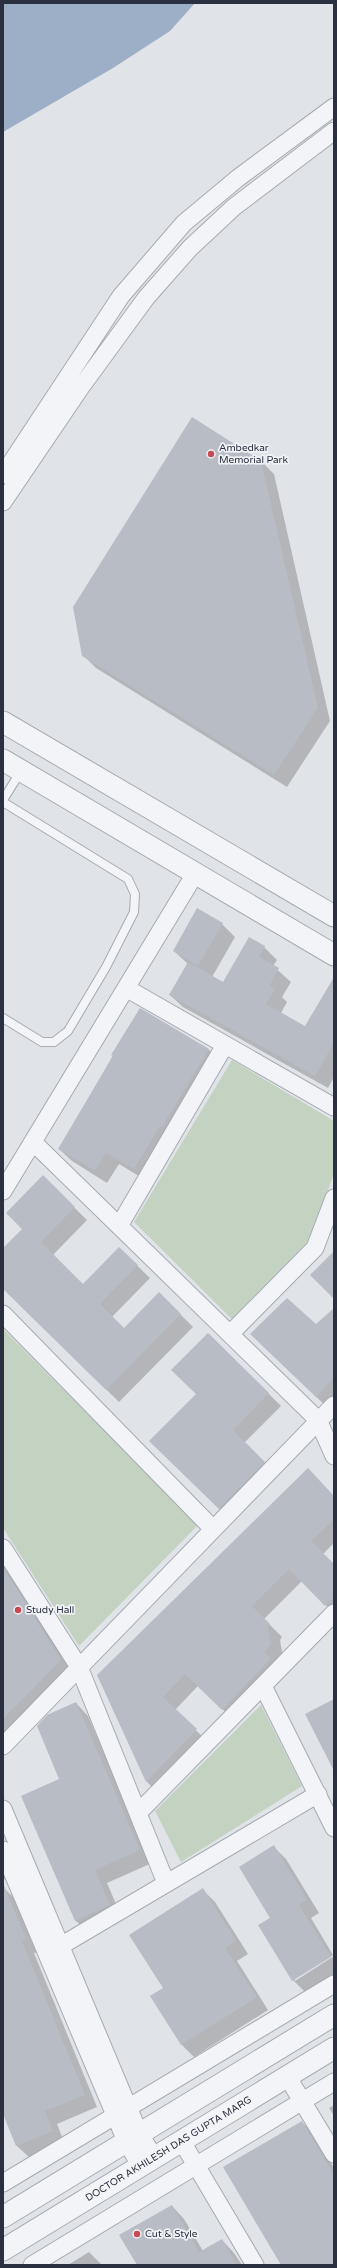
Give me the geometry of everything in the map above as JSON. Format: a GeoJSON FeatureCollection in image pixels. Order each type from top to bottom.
{"type":"FeatureCollection","features":[{"type":"Feature","properties":{"kind":"street"},"geometry":{"type":"LineString","coordinates":[[3,475],[121,296],[184,223],[238,178],[334,107]]}},
{"type":"Feature","properties":{"kind":"street"},"geometry":{"type":"LineString","coordinates":[[3,502],[82,387],[146,298],[190,248],[234,207],[334,132]]}},
{"type":"Feature","properties":{"kind":"street"},"geometry":{"type":"LineString","coordinates":[[3,722],[334,916]]}},
{"type":"Feature","properties":{"kind":"street"},"geometry":{"type":"LineString","coordinates":[[3,760],[334,955]]}},
{"type":"Feature","properties":{"kind":"street"},"geometry":{"type":"LineString","coordinates":[[3,1191],[195,874]]}},
{"type":"Feature","properties":{"kind":"street"},"geometry":{"type":"LineString","coordinates":[[126,988],[334,1107]]}},
{"type":"Feature","properties":{"kind":"street"},"geometry":{"type":"LineString","coordinates":[[119,1226],[225,1045]]}},
{"type":"Feature","properties":{"kind":"street"},"geometry":{"type":"LineString","coordinates":[[33,1142],[318,1420],[334,1456]]}},
{"type":"Feature","properties":{"kind":"street"},"geometry":{"type":"LineString","coordinates":[[230,1334],[315,1248],[334,1198]]}},
{"type":"Feature","properties":{"kind":"street"},"geometry":{"type":"LineString","coordinates":[[3,1314],[213,1529]]}},
{"type":"Feature","properties":{"kind":"street"},"geometry":{"type":"LineString","coordinates":[[3,1746],[334,1405]]}},
{"type":"Feature","properties":{"kind":"street"},"geometry":{"type":"LineString","coordinates":[[3,1548],[79,1667],[166,1883]]}},
{"type":"Feature","properties":{"kind":"street"},"geometry":{"type":"LineString","coordinates":[[138,1813],[334,1613]]}},
{"type":"Feature","properties":{"kind":"street"},"geometry":{"type":"LineString","coordinates":[[263,1686],[334,1828]]}},
{"type":"Feature","properties":{"kind":"street"},"geometry":{"type":"LineString","coordinates":[[47,1954],[318,1794]]}},
{"type":"Feature","properties":{"kind":"street"},"geometry":{"type":"LineString","coordinates":[[3,1809],[61,1946],[122,2112]]}},
{"type":"Feature","properties":{"kind":"street"},"geometry":{"type":"LineString","coordinates":[[3,1850],[47,1954],[133,2137],[147,2161]]}},
{"type":"Feature","properties":{"kind":"street"},"geometry":{"type":"LineString","coordinates":[[5,2177],[122,2112],[334,1984]]}},
{"type":"Feature","properties":{"kind":"street"},"geometry":{"type":"LineString","coordinates":[[3,2217],[334,2015]]}},
{"type":"Feature","properties":{"kind":"street","name":"DOCTOR AKHILESH DAS GUPTA MARG"},"geometry":{"type":"LineString","coordinates":[[3,2250],[334,2048]]}},
{"type":"Feature","properties":{"kind":"street"},"geometry":{"type":"LineString","coordinates":[[287,2076],[334,2154]]}},
{"type":"Feature","properties":{"kind":"street"},"geometry":{"type":"LineString","coordinates":[[32,2265],[334,2082]]}},
{"type":"Feature","properties":{"kind":"street"},"geometry":{"type":"LineString","coordinates":[[181,2140],[255,2265]]}},
{"type":"Feature","properties":{"kind":"lane"},"geometry":{"type":"LineString","coordinates":[[3,1018],[42,1042],[54,1042],[68,1031],[106,967],[134,912],[135,894],[128,878],[3,801],[21,770]]}},
{"type":"Feature","properties":{"kind":"green space"},"geometry":{"type":"Polygon","coordinates":[[[232,1060],[334,1121],[334,1173],[310,1239],[232,1319],[134,1222],[232,1060]]]}},
{"type":"Feature","properties":{"kind":"green space"},"geometry":{"type":"Polygon","coordinates":[[[3,1329],[198,1525],[79,1646],[3,1528],[3,1329]]]}},
{"type":"Feature","properties":{"kind":"green space"},"geometry":{"type":"Polygon","coordinates":[[[261,1705],[302,1786],[181,1862],[155,1811],[261,1705]]]}},
{"type":"Feature","properties":{"kind":"water"},"geometry":{"type":"Polygon","coordinates":[[[3,3],[195,3],[170,31],[113,68],[3,132],[3,3]]]}},
{"type":"Feature","properties":{"kind":"building"},"geometry":{"type":"Polygon","coordinates":[[[192,417],[261,461],[318,708],[274,775],[82,656],[73,607],[192,417]]]}},
{"type":"Feature","properties":{"kind":"building"},"geometry":{"type":"Polygon","coordinates":[[[197,908],[223,923],[198,966],[173,951],[197,908]]]}},
{"type":"Feature","properties":{"kind":"building"},"geometry":{"type":"Polygon","coordinates":[[[249,937],[265,946],[259,957],[279,968],[270,985],[275,989],[266,1004],[305,1026],[334,977],[334,1043],[315,1076],[169,995],[188,962],[223,982],[249,937]]]}},
{"type":"Feature","properties":{"kind":"building"},"geometry":{"type":"Polygon","coordinates":[[[140,1008],[209,1049],[162,1127],[160,1126],[134,1169],[106,1153],[95,1171],[58,1149],[113,1056],[111,1055],[140,1008]]]}},
{"type":"Feature","properties":{"kind":"building"},"geometry":{"type":"Polygon","coordinates":[[[43,1175],[75,1207],[41,1242],[83,1284],[119,1247],[138,1265],[100,1304],[124,1328],[159,1292],[181,1314],[106,1390],[3,1289],[3,1248],[22,1229],[6,1213],[43,1175]]]}},
{"type":"Feature","properties":{"kind":"building"},"geometry":{"type":"Polygon","coordinates":[[[334,1251],[334,1299],[310,1275],[334,1251]]]}},
{"type":"Feature","properties":{"kind":"building"},"geometry":{"type":"Polygon","coordinates":[[[287,1298],[316,1324],[334,1308],[334,1378],[316,1397],[250,1334],[287,1298]]]}},
{"type":"Feature","properties":{"kind":"building"},"geometry":{"type":"Polygon","coordinates":[[[208,1333],[269,1393],[233,1430],[265,1462],[219,1509],[149,1441],[196,1394],[171,1370],[208,1333]]]}},
{"type":"Feature","properties":{"kind":"building"},"geometry":{"type":"Polygon","coordinates":[[[308,1468],[334,1496],[334,1520],[311,1541],[334,1564],[334,1597],[325,1606],[289,1569],[252,1606],[270,1624],[268,1627],[271,1644],[264,1652],[271,1658],[222,1710],[185,1674],[163,1697],[197,1729],[146,1782],[97,1675],[308,1468]]]}},
{"type":"Feature","properties":{"kind":"building","name":"Study Hall"},"geometry":{"type":"Polygon","coordinates":[[[3,1567],[61,1660],[3,1719],[3,1567]]]}},
{"type":"Feature","properties":{"kind":"building"},"geometry":{"type":"Polygon","coordinates":[[[334,1699],[334,1771],[305,1714],[334,1699]]]}},
{"type":"Feature","properties":{"kind":"building"},"geometry":{"type":"Polygon","coordinates":[[[76,1702],[140,1850],[95,1870],[110,1905],[75,1921],[21,1796],[59,1779],[37,1726],[47,1715],[76,1702]]]}},
{"type":"Feature","properties":{"kind":"building"},"geometry":{"type":"Polygon","coordinates":[[[274,1845],[307,1900],[299,1905],[331,1957],[292,1981],[258,1925],[270,1918],[239,1867],[274,1845]]]}},
{"type":"Feature","properties":{"kind":"building"},"geometry":{"type":"Polygon","coordinates":[[[3,1883],[26,1939],[22,1941],[85,2095],[45,2111],[53,2131],[16,2146],[3,2114],[3,1883]]]}},
{"type":"Feature","properties":{"kind":"building"},"geometry":{"type":"Polygon","coordinates":[[[203,1888],[236,1941],[225,1948],[257,1997],[181,2045],[150,1996],[163,1988],[129,1935],[203,1888]]]}},
{"type":"Feature","properties":{"kind":"building"},"geometry":{"type":"Polygon","coordinates":[[[302,2121],[334,2175],[334,2265],[281,2265],[223,2167],[302,2121]]]}},
{"type":"Feature","properties":{"kind":"building"},"geometry":{"type":"Polygon","coordinates":[[[172,2205],[199,2252],[222,2239],[237,2265],[137,2265],[119,2235],[172,2205]]]}},
{"type":"Feature","properties":{"kind":"place","name":"Ambedkar Memorial Park"},"geometry":{"type":"Point","coordinates":[211,454]}},
{"type":"Feature","properties":{"kind":"place","name":"Study Hall"},"geometry":{"type":"Point","coordinates":[18,1610]}},
{"type":"Feature","properties":{"kind":"place","name":"Cut & Style"},"geometry":{"type":"Point","coordinates":[137,2234]}}]}
